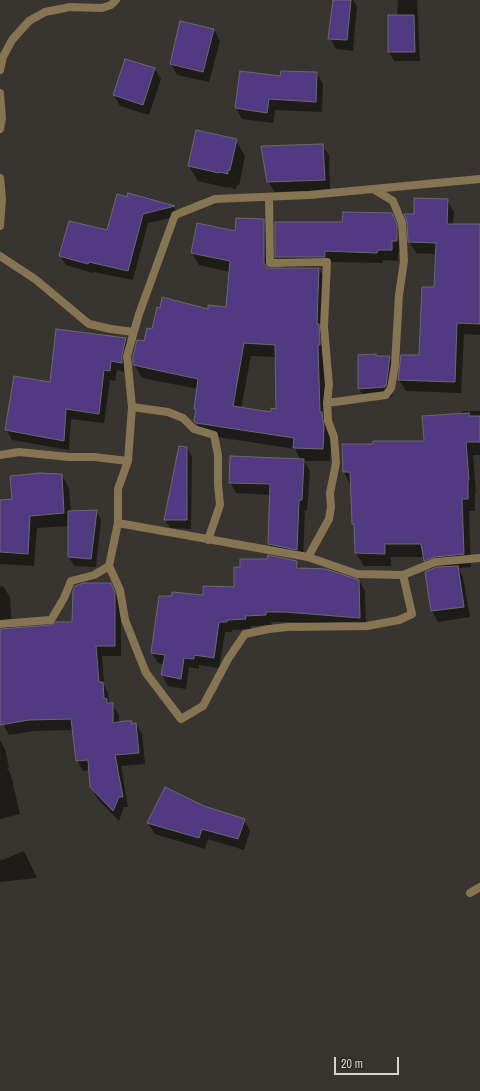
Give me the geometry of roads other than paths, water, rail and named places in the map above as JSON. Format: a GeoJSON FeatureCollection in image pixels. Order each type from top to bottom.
{"type":"FeatureCollection","features":[{"type":"Feature","properties":{"kind":"street"},"geometry":{"type":"LineString","coordinates":[[0,70],[3,57],[12,40],[29,21],[45,12],[70,7],[102,8],[111,5],[116,0]]}},
{"type":"Feature","properties":{"kind":"street"},"geometry":{"type":"LineString","coordinates":[[0,93],[2,118],[0,129]]}},
{"type":"Feature","properties":{"kind":"street"},"geometry":{"type":"LineString","coordinates":[[0,178],[2,198],[0,226]]}},
{"type":"Feature","properties":{"kind":"street"},"geometry":{"type":"LineString","coordinates":[[403,575],[412,614],[399,620],[367,626],[269,629],[245,634],[228,659],[203,706],[181,719],[146,672],[125,620],[120,590],[109,566],[118,523],[118,489],[128,460],[132,407],[127,356],[133,332],[175,215],[215,199],[309,195],[480,179]]}},
{"type":"Feature","properties":{"kind":"street"},"geometry":{"type":"LineString","coordinates":[[327,403],[386,395],[391,388],[395,365],[399,295],[404,261],[402,223],[393,201],[375,190]]}},
{"type":"Feature","properties":{"kind":"street"},"geometry":{"type":"LineString","coordinates":[[269,197],[270,263],[326,262],[324,327],[329,385],[327,403],[328,421],[334,437],[336,462],[330,493],[331,507],[329,520],[308,557]]}},
{"type":"Feature","properties":{"kind":"street"},"geometry":{"type":"LineString","coordinates":[[0,256],[35,279],[89,324],[133,332]]}},
{"type":"Feature","properties":{"kind":"street"},"geometry":{"type":"LineString","coordinates":[[132,407],[168,412],[182,418],[194,429],[214,435],[218,455],[220,505],[208,540]]}},
{"type":"Feature","properties":{"kind":"street"},"geometry":{"type":"LineString","coordinates":[[0,455],[19,452],[69,457],[128,460]]}},
{"type":"Feature","properties":{"kind":"street"},"geometry":{"type":"LineString","coordinates":[[118,523],[308,557],[357,574],[403,575],[435,562],[480,558]]}},
{"type":"Feature","properties":{"kind":"street"},"geometry":{"type":"LineString","coordinates":[[0,624],[52,620],[71,581],[94,575],[109,566]]}},
{"type":"Feature","properties":{"kind":"street"},"geometry":{"type":"LineString","coordinates":[[470,893],[480,887]]}}]}
